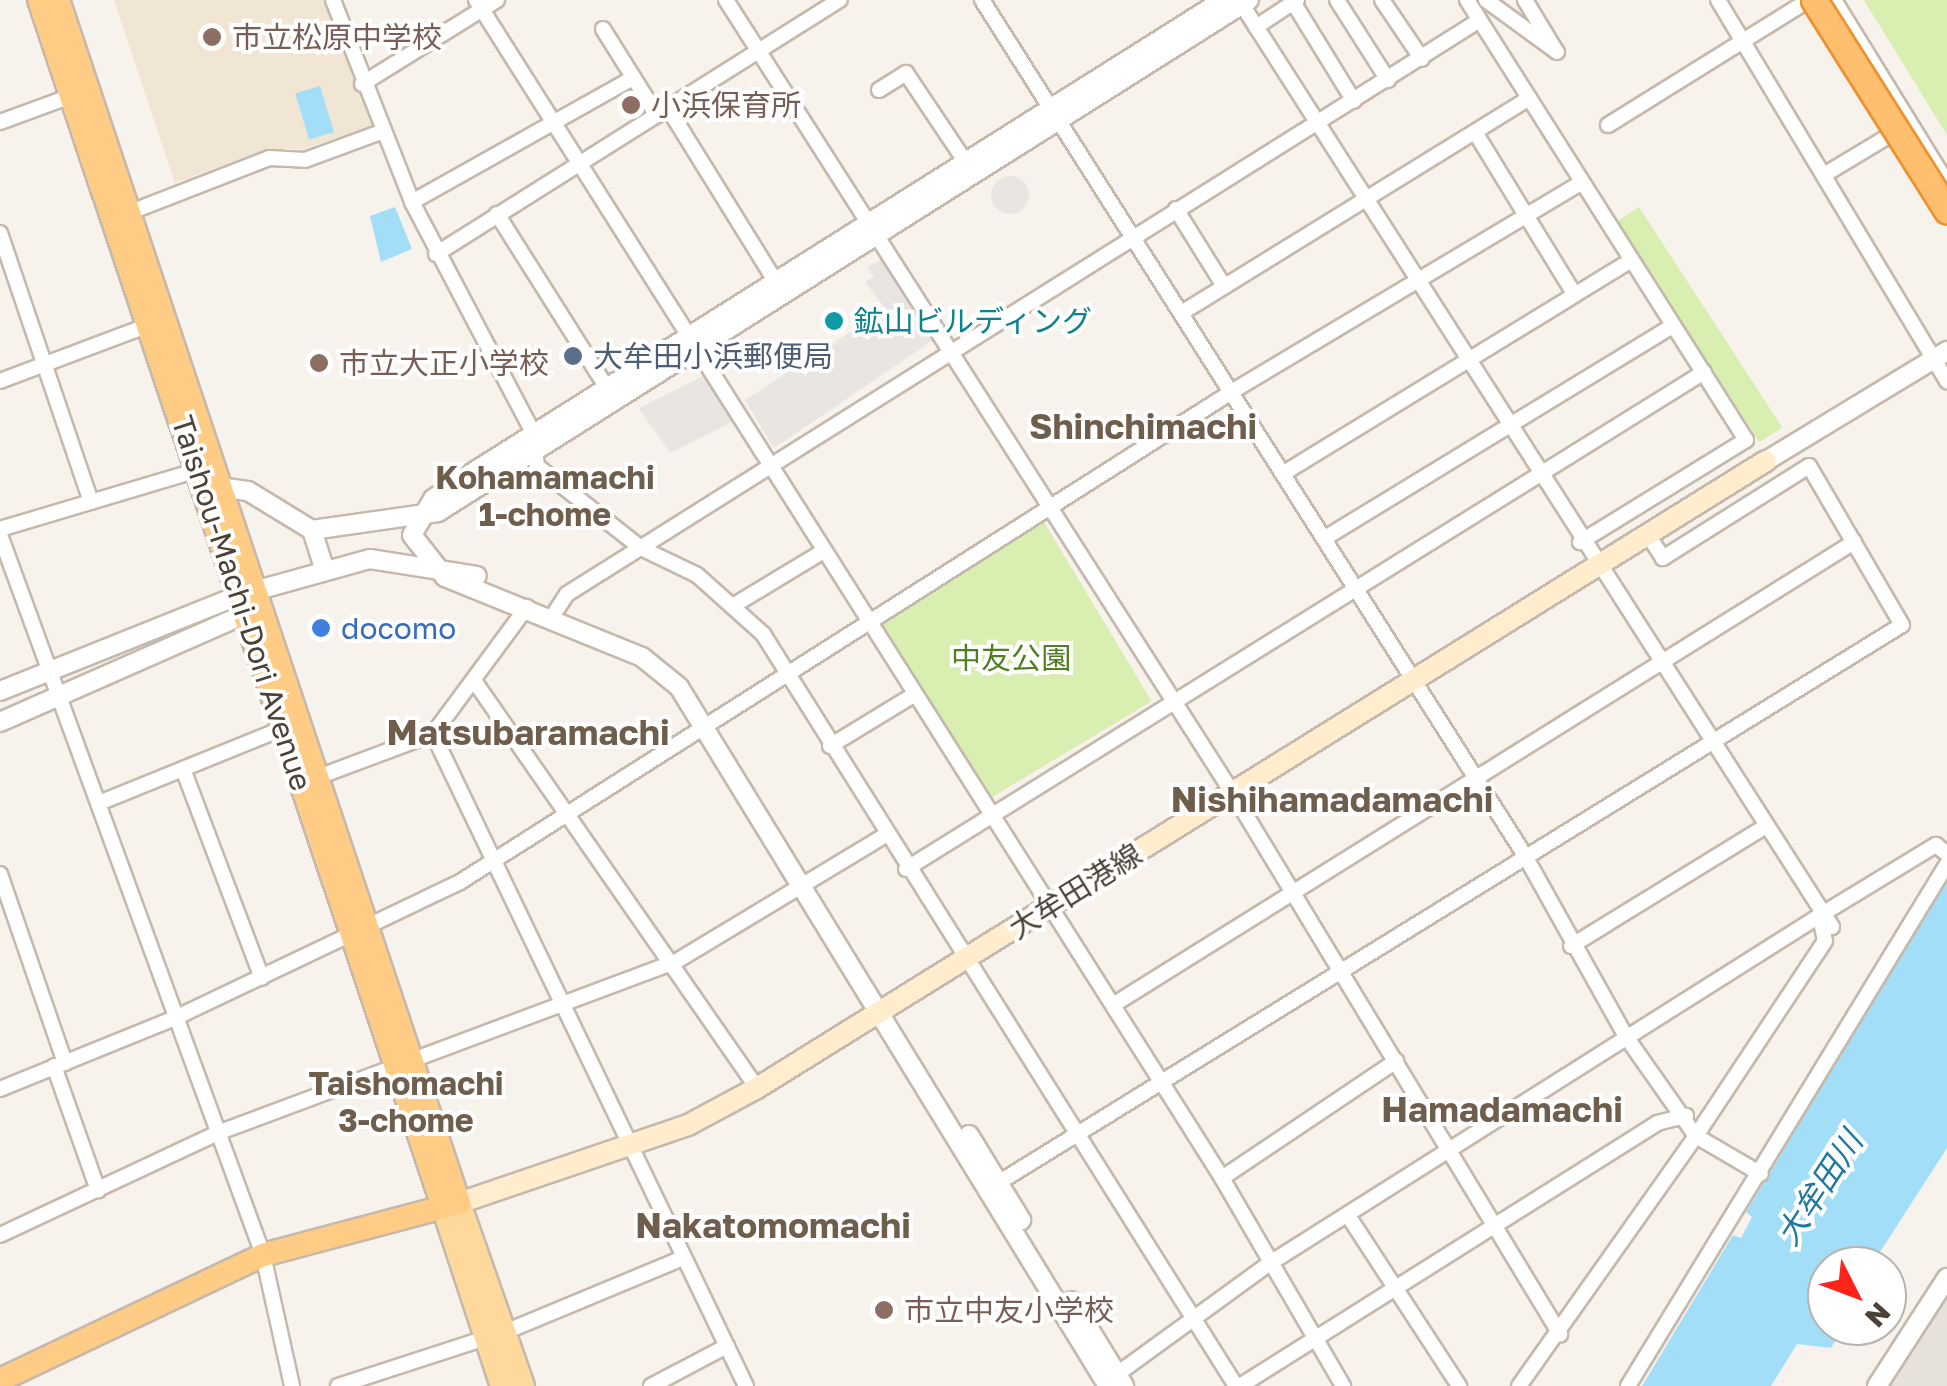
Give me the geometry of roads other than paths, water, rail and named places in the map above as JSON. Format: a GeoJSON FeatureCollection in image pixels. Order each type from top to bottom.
{"type":"FeatureCollection","features":[{"type":"Feature","properties":{"kind":"highway","name":"Taishou-Machi-Dori Avenue"},"geometry":{"type":"LineString","coordinates":[[39,0],[71,96],[122,216],[150,325],[250,596],[451,1205]]}},
{"type":"Feature","properties":{"kind":"highway","name":"Taishou-Machi-Dori Avenue"},"geometry":{"type":"LineString","coordinates":[[58,0],[207,480]]}},
{"type":"Feature","properties":{"kind":"highway"},"geometry":{"type":"LineString","coordinates":[[1811,0],[1947,210]]}},
{"type":"Feature","properties":{"kind":"highway","name":"Taishou-Machi-Dori Avenue"},"geometry":{"type":"LineString","coordinates":[[250,596],[248,620],[318,777],[361,932]]}},
{"type":"Feature","properties":{"kind":"highway"},"geometry":{"type":"LineString","coordinates":[[0,1380],[263,1255],[451,1205]]}},
{"type":"Feature","properties":{"kind":"main road","name":"大牟田港線"},"geometry":{"type":"LineString","coordinates":[[451,1205],[629,1146],[757,1088],[1766,461]]}},
{"type":"Feature","properties":{"kind":"main road"},"geometry":{"type":"LineString","coordinates":[[451,1205],[496,1335],[523,1386]]}},
{"type":"Feature","properties":{"kind":"main road"},"geometry":{"type":"LineString","coordinates":[[496,1335],[502,1386]]}},
{"type":"Feature","properties":{"kind":"street"},"geometry":{"type":"LineString","coordinates":[[333,0],[381,132],[436,254],[534,434],[530,454]]}},
{"type":"Feature","properties":{"kind":"street"},"geometry":{"type":"LineString","coordinates":[[362,84],[479,5],[497,0]]}},
{"type":"Feature","properties":{"kind":"street"},"geometry":{"type":"LineString","coordinates":[[726,0],[1169,705],[1232,792],[1560,1334]]}},
{"type":"Feature","properties":{"kind":"street"},"geometry":{"type":"LineString","coordinates":[[436,254],[840,0]]}},
{"type":"Feature","properties":{"kind":"street"},"geometry":{"type":"LineString","coordinates":[[982,0],[1524,854],[1571,946],[1627,1038],[1686,1116],[1696,1136],[1760,1174]]}},
{"type":"Feature","properties":{"kind":"street"},"geometry":{"type":"LineString","coordinates":[[1338,0],[1388,80]]}},
{"type":"Feature","properties":{"kind":"street"},"geometry":{"type":"LineString","coordinates":[[1382,0],[1422,59]]}},
{"type":"Feature","properties":{"kind":"street"},"geometry":{"type":"LineString","coordinates":[[1467,0],[1746,440],[1580,542]]}},
{"type":"Feature","properties":{"kind":"street"},"geometry":{"type":"LineString","coordinates":[[1486,0],[1557,52],[1525,0]]}},
{"type":"Feature","properties":{"kind":"street"},"geometry":{"type":"LineString","coordinates":[[1718,0],[1824,176],[1940,355],[1947,381]]}},
{"type":"Feature","properties":{"kind":"street"},"geometry":{"type":"LineString","coordinates":[[1608,126],[1811,0]]}},
{"type":"Feature","properties":{"kind":"street"},"geometry":{"type":"LineString","coordinates":[[1834,0],[1947,182]]}},
{"type":"Feature","properties":{"kind":"street"},"geometry":{"type":"LineString","coordinates":[[1480,20],[1319,124],[1134,235],[641,548],[554,613],[527,607],[432,563],[412,535],[433,499],[607,388],[689,345],[1238,1],[1256,26],[1319,124],[1367,199],[1707,743],[1766,826],[1819,916],[1832,927],[1822,926],[1825,941],[1560,1334],[1519,1386]]}},
{"type":"Feature","properties":{"kind":"street"},"geometry":{"type":"LineString","coordinates":[[1256,26],[1295,1],[1354,101]]}},
{"type":"Feature","properties":{"kind":"street"},"geometry":{"type":"LineString","coordinates":[[479,5],[689,345],[1222,1178],[1267,1264],[1343,1386]]}},
{"type":"Feature","properties":{"kind":"street"},"geometry":{"type":"LineString","coordinates":[[604,29],[633,78],[663,112],[776,282]]}},
{"type":"Feature","properties":{"kind":"street"},"geometry":{"type":"LineString","coordinates":[[879,90],[906,74],[965,162]]}},
{"type":"Feature","properties":{"kind":"street"},"geometry":{"type":"LineString","coordinates":[[412,202],[548,118],[633,78]]}},
{"type":"Feature","properties":{"kind":"street"},"geometry":{"type":"LineString","coordinates":[[0,122],[71,96]]}},
{"type":"Feature","properties":{"kind":"street"},"geometry":{"type":"LineString","coordinates":[[1183,312],[1528,98]]}},
{"type":"Feature","properties":{"kind":"street"},"geometry":{"type":"LineString","coordinates":[[292,1386],[263,1255],[0,532],[90,502],[207,480],[312,530],[341,532],[396,512],[419,520],[530,454],[776,282],[871,230],[965,162],[1056,112]]}},
{"type":"Feature","properties":{"kind":"street"},"geometry":{"type":"LineString","coordinates":[[1824,176],[1911,122]]}},
{"type":"Feature","properties":{"kind":"street"},"geometry":{"type":"LineString","coordinates":[[122,216],[269,158],[305,160],[381,132]]}},
{"type":"Feature","properties":{"kind":"street"},"geometry":{"type":"LineString","coordinates":[[1476,132],[1575,295]]}},
{"type":"Feature","properties":{"kind":"street"},"geometry":{"type":"LineString","coordinates":[[0,1089],[178,1017],[361,932],[496,860],[706,722],[1233,391],[1418,284],[1581,183]]}},
{"type":"Feature","properties":{"kind":"street"},"geometry":{"type":"LineString","coordinates":[[1176,209],[1224,286]]}},
{"type":"Feature","properties":{"kind":"street"},"geometry":{"type":"LineString","coordinates":[[497,214],[607,388]]}},
{"type":"Feature","properties":{"kind":"street"},"geometry":{"type":"LineString","coordinates":[[0,233],[90,502]]}},
{"type":"Feature","properties":{"kind":"street"},"geometry":{"type":"LineString","coordinates":[[1284,472],[1630,261]]}},
{"type":"Feature","properties":{"kind":"street"},"geometry":{"type":"LineString","coordinates":[[0,381],[150,325]]}},
{"type":"Feature","properties":{"kind":"street"},"geometry":{"type":"LineString","coordinates":[[1325,538],[1672,326]]}},
{"type":"Feature","properties":{"kind":"street"},"geometry":{"type":"LineString","coordinates":[[1766,461],[1940,355]]}},
{"type":"Feature","properties":{"kind":"street"},"geometry":{"type":"LineString","coordinates":[[906,869],[1354,586],[1704,372]]}},
{"type":"Feature","properties":{"kind":"street"},"geometry":{"type":"LineString","coordinates":[[530,454],[641,548],[736,604],[785,672],[963,960],[1238,1386],[1500,1230],[1657,1122],[1686,1116]]}},
{"type":"Feature","properties":{"kind":"street"},"geometry":{"type":"LineString","coordinates":[[998,1182],[1902,624],[1808,466],[1663,558],[1647,533]]}},
{"type":"Feature","properties":{"kind":"street"},"geometry":{"type":"LineString","coordinates":[[312,530],[325,571]]}},
{"type":"Feature","properties":{"kind":"street"},"geometry":{"type":"LineString","coordinates":[[1113,1005],[1854,542]]}},
{"type":"Feature","properties":{"kind":"street"},"geometry":{"type":"LineString","coordinates":[[736,604],[822,552]]}},
{"type":"Feature","properties":{"kind":"street"},"geometry":{"type":"LineString","coordinates":[[0,692],[250,596],[370,559],[432,563],[554,613],[661,670],[706,722],[1111,1383]]}},
{"type":"Feature","properties":{"kind":"street"},"geometry":{"type":"LineString","coordinates":[[318,777],[433,734],[527,607]]}},
{"type":"Feature","properties":{"kind":"street"},"geometry":{"type":"LineString","coordinates":[[0,722],[248,620]]}},
{"type":"Feature","properties":{"kind":"street"},"geometry":{"type":"LineString","coordinates":[[475,682],[677,961],[757,1088]]}},
{"type":"Feature","properties":{"kind":"street"},"geometry":{"type":"LineString","coordinates":[[830,746],[912,696]]}},
{"type":"Feature","properties":{"kind":"street"},"geometry":{"type":"LineString","coordinates":[[99,802],[292,725]]}},
{"type":"Feature","properties":{"kind":"street"},"geometry":{"type":"LineString","coordinates":[[433,734],[746,1386]]}},
{"type":"Feature","properties":{"kind":"street"},"geometry":{"type":"LineString","coordinates":[[183,769],[262,978]]}},
{"type":"Feature","properties":{"kind":"street"},"geometry":{"type":"LineString","coordinates":[[1571,946],[1766,826]]}},
{"type":"Feature","properties":{"kind":"street"},"geometry":{"type":"LineString","coordinates":[[0,1235],[220,1132],[677,961],[886,835]]}},
{"type":"Feature","properties":{"kind":"street"},"geometry":{"type":"LineString","coordinates":[[1111,1383],[1196,1324],[1267,1264],[1349,1217],[1819,916],[1936,846],[1947,854]]}},
{"type":"Feature","properties":{"kind":"street"},"geometry":{"type":"LineString","coordinates":[[1628,1386],[1947,864]]}},
{"type":"Feature","properties":{"kind":"street"},"geometry":{"type":"LineString","coordinates":[[0,874],[98,1190]]}},
{"type":"Feature","properties":{"kind":"street"},"geometry":{"type":"LineString","coordinates":[[885,1010],[998,1182],[1111,1383]]}},
{"type":"Feature","properties":{"kind":"street"},"geometry":{"type":"LineString","coordinates":[[1222,1178],[1396,1061]]}},
{"type":"Feature","properties":{"kind":"street"},"geometry":{"type":"LineString","coordinates":[[1349,1217],[1459,1386]]}},
{"type":"Feature","properties":{"kind":"street"},"geometry":{"type":"LineString","coordinates":[[338,1386],[496,1335],[683,1258]]}},
{"type":"Feature","properties":{"kind":"street"},"geometry":{"type":"LineString","coordinates":[[1876,1386],[1947,1278]]}},
{"type":"Feature","properties":{"kind":"street"},"geometry":{"type":"LineString","coordinates":[[651,1386],[727,1346]]}},
{"type":"Feature","properties":{"kind":"water"},"geometry":{"type":"Polygon","coordinates":[[[320,86],[334,132],[309,140],[295,94],[320,86]]]}},
{"type":"Feature","properties":{"kind":"water"},"geometry":{"type":"Polygon","coordinates":[[[395,207],[412,249],[381,262],[370,216],[395,207]]]}},
{"type":"Feature","properties":{"kind":"water","name":"大牟田川"},"geometry":{"type":"Polygon","coordinates":[[[1947,879],[1947,1148],[1884,1246],[1807,1246],[1807,1345],[1797,1344],[1771,1386],[1642,1386],[1733,1235],[1741,1238],[1752,1217],[1746,1212],[1947,879]]]}},
{"type":"Feature","properties":{"kind":"place","name":"市立松原中学校"},"geometry":{"type":"Point","coordinates":[212,37]}},
{"type":"Feature","properties":{"kind":"place","name":"小浜保育所"},"geometry":{"type":"Point","coordinates":[631,105]}},
{"type":"Feature","properties":{"kind":"place","name":"鉱山ビルディング"},"geometry":{"type":"Point","coordinates":[834,321]}},
{"type":"Feature","properties":{"kind":"place","name":"大牟田小浜郵便局"},"geometry":{"type":"Point","coordinates":[573,356]}},
{"type":"Feature","properties":{"kind":"place","name":"市立大正小学校"},"geometry":{"type":"Point","coordinates":[319,363]}},
{"type":"Feature","properties":{"kind":"place","name":"docomo"},"geometry":{"type":"Point","coordinates":[321,628]}},
{"type":"Feature","properties":{"kind":"place","name":"市立中友小学校"},"geometry":{"type":"Point","coordinates":[884,1310]}},
{"type":"Feature","properties":{"kind":"district","name":"Shinchimachi"},"geometry":{"type":"Point","coordinates":[1143,426]}},
{"type":"Feature","properties":{"kind":"district","name":"Kohamamachi 1-chome"},"geometry":{"type":"Point","coordinates":[545,496]}},
{"type":"Feature","properties":{"kind":"district","name":"Matsubaramachi"},"geometry":{"type":"Point","coordinates":[528,732]}},
{"type":"Feature","properties":{"kind":"district","name":"Nishihamadamachi"},"geometry":{"type":"Point","coordinates":[1332,799]}},
{"type":"Feature","properties":{"kind":"district","name":"Taishomachi 3-chome"},"geometry":{"type":"Point","coordinates":[406,1102]}},
{"type":"Feature","properties":{"kind":"district","name":"Hamadamachi"},"geometry":{"type":"Point","coordinates":[1502,1109]}},
{"type":"Feature","properties":{"kind":"district","name":"Nakatomomachi"},"geometry":{"type":"Point","coordinates":[773,1225]}},
{"type":"Feature","properties":{"kind":"park label","name":"中友公園"},"geometry":{"type":"Point","coordinates":[1011,658]}}]}
